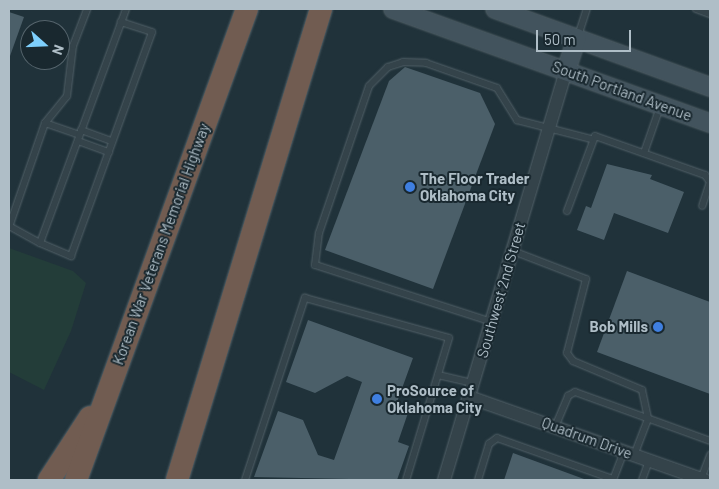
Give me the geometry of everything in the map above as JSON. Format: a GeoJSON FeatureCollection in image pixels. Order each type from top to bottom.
{"type":"FeatureCollection","features":[{"type":"Feature","properties":{"kind":"highway","name":"Korean War Veterans Memorial Highway"},"geometry":{"type":"LineString","coordinates":[[76,480],[247,9]]}},
{"type":"Feature","properties":{"kind":"highway"},"geometry":{"type":"LineString","coordinates":[[177,480],[318,17]]}},
{"type":"Feature","properties":{"kind":"highway"},"geometry":{"type":"LineString","coordinates":[[49,480],[110,387]]}},
{"type":"Feature","properties":{"kind":"highway"},"geometry":{"type":"LineString","coordinates":[[173,480],[184,459]]}},
{"type":"Feature","properties":{"kind":"main road","name":"South Portland Avenue"},"geometry":{"type":"LineString","coordinates":[[393,9],[710,123]]}},
{"type":"Feature","properties":{"kind":"main road"},"geometry":{"type":"LineString","coordinates":[[495,9],[710,86]]}},
{"type":"Feature","properties":{"kind":"main road"},"geometry":{"type":"LineString","coordinates":[[566,71],[577,38]]}},
{"type":"Feature","properties":{"kind":"street","name":"Southwest 2nd Street"},"geometry":{"type":"LineString","coordinates":[[444,480],[566,71]]}},
{"type":"Feature","properties":{"kind":"street","name":"Quadrum Drive"},"geometry":{"type":"LineString","coordinates":[[469,397],[703,480]]}},
{"type":"Feature","properties":{"kind":"lane"},"geometry":{"type":"LineString","coordinates":[[87,9],[74,46],[67,96],[45,123],[9,226],[40,243],[71,256],[152,32],[121,22]]}},
{"type":"Feature","properties":{"kind":"lane"},"geometry":{"type":"LineString","coordinates":[[40,243],[126,9]]}},
{"type":"Feature","properties":{"kind":"lane"},"geometry":{"type":"LineString","coordinates":[[577,38],[587,9]]}},
{"type":"Feature","properties":{"kind":"lane"},"geometry":{"type":"LineString","coordinates":[[696,9],[710,14]]}},
{"type":"Feature","properties":{"kind":"lane"},"geometry":{"type":"LineString","coordinates":[[492,322],[322,270],[312,260],[361,104],[374,77],[388,67],[420,62],[490,84],[501,93],[518,120],[548,130],[591,139],[595,136],[705,176],[710,182],[702,206]]}},
{"type":"Feature","properties":{"kind":"lane"},"geometry":{"type":"LineString","coordinates":[[644,153],[661,105]]}},
{"type":"Feature","properties":{"kind":"lane"},"geometry":{"type":"LineString","coordinates":[[45,123],[79,135],[112,141]]}},
{"type":"Feature","properties":{"kind":"lane"},"geometry":{"type":"LineString","coordinates":[[79,135],[109,152]]}},
{"type":"Feature","properties":{"kind":"lane"},"geometry":{"type":"LineString","coordinates":[[567,210],[591,139]]}},
{"type":"Feature","properties":{"kind":"lane"},"geometry":{"type":"LineString","coordinates":[[478,480],[489,444],[497,438],[613,480],[648,418],[637,385],[573,361],[567,353],[586,279],[513,251]]}},
{"type":"Feature","properties":{"kind":"lane"},"geometry":{"type":"LineString","coordinates":[[245,480],[306,298],[449,338],[406,480]]}},
{"type":"Feature","properties":{"kind":"lane"},"geometry":{"type":"LineString","coordinates":[[438,375],[473,383]]}},
{"type":"Feature","properties":{"kind":"lane"},"geometry":{"type":"LineString","coordinates":[[555,427],[568,396],[575,392],[710,441]]}},
{"type":"Feature","properties":{"kind":"lane"},"geometry":{"type":"LineString","coordinates":[[703,480],[710,455]]}},
{"type":"Feature","properties":{"kind":"lane"},"geometry":{"type":"LineString","coordinates":[[643,480],[649,461]]}},
{"type":"Feature","properties":{"kind":"green space"},"geometry":{"type":"Polygon","coordinates":[[[9,248],[73,271],[86,283],[71,331],[44,390],[9,372],[9,248]]]}},
{"type":"Feature","properties":{"kind":"building"},"geometry":{"type":"Polygon","coordinates":[[[9,12],[24,17],[23,20],[20,20],[20,28],[9,56],[9,12]]]}},
{"type":"Feature","properties":{"kind":"building","name":"The Floor Trader Oklahoma City"},"geometry":{"type":"Polygon","coordinates":[[[405,67],[480,93],[495,124],[433,289],[325,250],[389,81],[405,67]]]}},
{"type":"Feature","properties":{"kind":"building"},"geometry":{"type":"Polygon","coordinates":[[[607,164],[652,175],[650,179],[684,192],[668,233],[614,213],[604,240],[577,230],[586,206],[591,208],[607,164]]]}},
{"type":"Feature","properties":{"kind":"building","name":"Bob Mills"},"geometry":{"type":"Polygon","coordinates":[[[627,271],[710,302],[710,394],[597,352],[627,271]]]}},
{"type":"Feature","properties":{"kind":"building","name":"ProSource of Oklahoma City"},"geometry":{"type":"Polygon","coordinates":[[[308,320],[413,358],[396,405],[409,410],[398,442],[409,446],[397,480],[254,477],[278,411],[303,420],[318,455],[334,460],[362,382],[347,376],[315,393],[286,382],[308,320]]]}},
{"type":"Feature","properties":{"kind":"building"},"geometry":{"type":"Polygon","coordinates":[[[513,453],[584,479],[584,480],[504,480],[513,453]]]}},
{"type":"Feature","properties":{"kind":"place","name":"The Floor Trader Oklahoma City"},"geometry":{"type":"Point","coordinates":[410,187]}},
{"type":"Feature","properties":{"kind":"place","name":"Bob Mills"},"geometry":{"type":"Point","coordinates":[658,327]}},
{"type":"Feature","properties":{"kind":"place","name":"ProSource of Oklahoma City"},"geometry":{"type":"Point","coordinates":[377,399]}}]}
